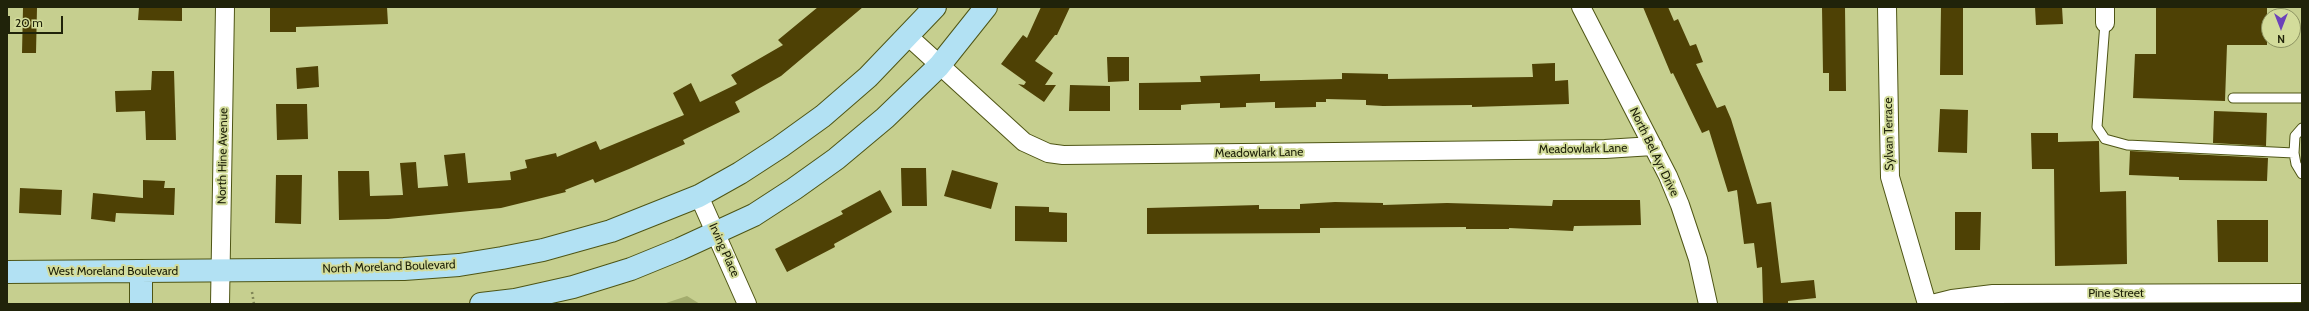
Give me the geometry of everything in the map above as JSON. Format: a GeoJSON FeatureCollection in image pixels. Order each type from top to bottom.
{"type":"FeatureCollection","features":[{"type":"Feature","properties":{"kind":"street","name":"North Hine Avenue"},"geometry":{"type":"LineString","coordinates":[[220,304],[225,7]]}},
{"type":"Feature","properties":{"kind":"street","name":"North Moreland Boulevard"},"geometry":{"type":"LineString","coordinates":[[220,271],[404,269],[459,265],[543,250],[611,231],[699,196],[740,173],[823,116],[868,77],[909,36],[935,7]]}},
{"type":"Feature","properties":{"kind":"street"},"geometry":{"type":"LineString","coordinates":[[481,304],[514,300],[573,287],[631,269],[754,215],[836,159],[885,118],[940,66],[986,7]]}},
{"type":"Feature","properties":{"kind":"street","name":"North Bel Ayr Drive"},"geometry":{"type":"LineString","coordinates":[[1581,7],[1653,146],[1674,190],[1692,238],[1708,304]]}},
{"type":"Feature","properties":{"kind":"street","name":"Sylvan Terrace"},"geometry":{"type":"LineString","coordinates":[[1888,7],[1890,177],[1927,304]]}},
{"type":"Feature","properties":{"kind":"street","name":"Meadowlark Lane"},"geometry":{"type":"LineString","coordinates":[[909,36],[1024,142],[1048,154],[1573,149],[1653,146]]}},
{"type":"Feature","properties":{"kind":"street","name":"Irving Place"},"geometry":{"type":"LineString","coordinates":[[699,196],[717,232],[747,304]]}},
{"type":"Feature","properties":{"kind":"street"},"geometry":{"type":"LineString","coordinates":[[141,271],[141,304]]}},
{"type":"Feature","properties":{"kind":"street","name":"West Moreland Boulevard"},"geometry":{"type":"LineString","coordinates":[[7,272],[220,271]]}},
{"type":"Feature","properties":{"kind":"street","name":"Pine Street"},"geometry":{"type":"LineString","coordinates":[[1932,304],[1952,299],[1993,294],[2302,293]]}},
{"type":"Feature","properties":{"kind":"lane"},"geometry":{"type":"LineString","coordinates":[[2105,15],[2097,127],[2105,138],[2127,145],[2294,153]]}},
{"type":"Feature","properties":{"kind":"lane"},"geometry":{"type":"LineString","coordinates":[[2233,98],[2302,98]]}},
{"type":"Feature","properties":{"kind":"lane"},"geometry":{"type":"LineString","coordinates":[[2302,128],[2295,136],[2294,153],[2296,164],[2302,174]]}},
{"type":"Feature","properties":{"kind":"path"},"geometry":{"type":"LineString","coordinates":[[252,292],[254,304]]}},
{"type":"Feature","properties":{"kind":"green space"},"geometry":{"type":"Polygon","coordinates":[[[687,296],[700,304],[663,304],[687,296]]]}},
{"type":"Feature","properties":{"kind":"building"},"geometry":{"type":"Polygon","coordinates":[[[139,7],[182,7],[182,21],[138,20],[139,7]]]}},
{"type":"Feature","properties":{"kind":"building"},"geometry":{"type":"Polygon","coordinates":[[[270,7],[387,7],[388,24],[296,27],[296,32],[270,32],[270,7]]]}},
{"type":"Feature","properties":{"kind":"building"},"geometry":{"type":"Polygon","coordinates":[[[818,7],[863,7],[781,76],[735,102],[740,112],[683,140],[685,144],[629,169],[595,183],[593,179],[565,190],[566,192],[501,208],[388,219],[339,220],[338,171],[369,171],[370,196],[403,195],[400,163],[416,162],[418,188],[448,186],[444,155],[465,153],[468,183],[511,180],[510,172],[527,168],[525,160],[556,153],[557,157],[596,141],[600,150],[684,115],[673,93],[691,83],[700,102],[737,84],[731,75],[783,45],[778,40],[818,7]]]}},
{"type":"Feature","properties":{"kind":"building"},"geometry":{"type":"Polygon","coordinates":[[[1041,7],[1070,7],[1057,35],[1055,35],[1035,61],[1053,73],[1045,85],[1056,85],[1044,102],[1018,84],[1024,85],[1026,82],[1001,64],[1023,35],[1027,38],[1041,7]]]}},
{"type":"Feature","properties":{"kind":"building"},"geometry":{"type":"Polygon","coordinates":[[[1643,7],[1668,7],[1674,21],[1678,19],[1690,46],[1696,44],[1703,62],[1696,64],[1717,108],[1725,105],[1731,119],[1757,204],[1771,202],[1781,283],[1814,280],[1816,298],[1788,301],[1788,304],[1763,304],[1762,267],[1757,268],[1754,243],[1744,244],[1737,190],[1728,192],[1709,130],[1702,133],[1673,73],[1671,74],[1643,7]]]}},
{"type":"Feature","properties":{"kind":"building"},"geometry":{"type":"Polygon","coordinates":[[[1822,7],[1845,7],[1846,91],[1829,91],[1829,73],[1823,73],[1822,7]]]}},
{"type":"Feature","properties":{"kind":"building"},"geometry":{"type":"Polygon","coordinates":[[[1941,7],[1963,7],[1963,75],[1940,75],[1941,7]]]}},
{"type":"Feature","properties":{"kind":"building"},"geometry":{"type":"Polygon","coordinates":[[[2035,7],[2062,7],[2063,24],[2036,25],[2035,7]]]}},
{"type":"Feature","properties":{"kind":"building"},"geometry":{"type":"Polygon","coordinates":[[[2156,7],[2267,7],[2261,8],[2261,45],[2227,45],[2225,101],[2133,98],[2135,54],[2156,54],[2156,7]]]}},
{"type":"Feature","properties":{"kind":"building"},"geometry":{"type":"Polygon","coordinates":[[[23,8],[37,8],[36,53],[22,53],[23,8]]]}},
{"type":"Feature","properties":{"kind":"building"},"geometry":{"type":"Polygon","coordinates":[[[1107,57],[1129,57],[1129,81],[1108,82],[1107,57]]]}},
{"type":"Feature","properties":{"kind":"building"},"geometry":{"type":"Polygon","coordinates":[[[1555,63],[1555,81],[1568,80],[1569,104],[1472,107],[1472,105],[1383,106],[1366,105],[1366,100],[1326,99],[1326,102],[1316,102],[1316,107],[1275,108],[1275,102],[1246,103],[1246,107],[1220,108],[1220,103],[1181,105],[1181,110],[1139,110],[1139,83],[1201,82],[1200,76],[1260,74],[1260,81],[1342,79],[1342,73],[1388,74],[1388,79],[1533,77],[1532,64],[1555,63]]]}},
{"type":"Feature","properties":{"kind":"building"},"geometry":{"type":"Polygon","coordinates":[[[318,66],[319,87],[297,89],[296,68],[318,66]]]}},
{"type":"Feature","properties":{"kind":"building"},"geometry":{"type":"Polygon","coordinates":[[[152,71],[174,71],[176,140],[146,140],[145,111],[116,112],[115,91],[151,90],[152,71]]]}},
{"type":"Feature","properties":{"kind":"building"},"geometry":{"type":"Polygon","coordinates":[[[1070,85],[1110,86],[1110,111],[1069,111],[1070,85]]]}},
{"type":"Feature","properties":{"kind":"building"},"geometry":{"type":"Polygon","coordinates":[[[276,104],[307,104],[308,139],[277,140],[276,104]]]}},
{"type":"Feature","properties":{"kind":"building"},"geometry":{"type":"Polygon","coordinates":[[[1940,109],[1968,110],[1967,153],[1938,152],[1940,109]]]}},
{"type":"Feature","properties":{"kind":"building"},"geometry":{"type":"Polygon","coordinates":[[[2214,111],[2267,113],[2266,146],[2213,143],[2214,111]]]}},
{"type":"Feature","properties":{"kind":"building"},"geometry":{"type":"Polygon","coordinates":[[[2031,133],[2058,133],[2058,142],[2099,141],[2100,192],[2126,191],[2127,264],[2055,266],[2054,169],[2032,169],[2031,133]]]}},
{"type":"Feature","properties":{"kind":"building"},"geometry":{"type":"Polygon","coordinates":[[[2130,151],[2268,158],[2267,181],[2179,180],[2179,177],[2129,175],[2130,151]]]}},
{"type":"Feature","properties":{"kind":"building"},"geometry":{"type":"Polygon","coordinates":[[[901,168],[926,168],[927,206],[902,206],[901,168]]]}},
{"type":"Feature","properties":{"kind":"building"},"geometry":{"type":"Polygon","coordinates":[[[952,170],[998,183],[991,209],[944,196],[952,170]]]}},
{"type":"Feature","properties":{"kind":"building"},"geometry":{"type":"Polygon","coordinates":[[[276,175],[302,175],[301,224],[275,223],[276,175]]]}},
{"type":"Feature","properties":{"kind":"building"},"geometry":{"type":"Polygon","coordinates":[[[143,180],[165,181],[164,188],[175,188],[174,215],[116,213],[115,222],[91,219],[93,193],[143,198],[143,180]]]}},
{"type":"Feature","properties":{"kind":"building"},"geometry":{"type":"Polygon","coordinates":[[[20,188],[62,190],[61,215],[19,213],[20,188]]]}},
{"type":"Feature","properties":{"kind":"building"},"geometry":{"type":"Polygon","coordinates":[[[880,190],[892,212],[834,244],[835,247],[787,272],[775,249],[843,214],[841,211],[880,190]]]}},
{"type":"Feature","properties":{"kind":"building"},"geometry":{"type":"Polygon","coordinates":[[[1553,200],[1640,200],[1641,225],[1574,226],[1573,231],[1509,228],[1466,229],[1466,227],[1320,228],[1320,233],[1147,234],[1147,208],[1259,205],[1259,209],[1300,209],[1300,204],[1335,202],[1383,203],[1383,205],[1447,203],[1552,206],[1553,200]]]}},
{"type":"Feature","properties":{"kind":"building"},"geometry":{"type":"Polygon","coordinates":[[[1015,206],[1049,207],[1049,212],[1067,213],[1067,242],[1015,241],[1015,206]]]}},
{"type":"Feature","properties":{"kind":"building"},"geometry":{"type":"Polygon","coordinates":[[[1955,212],[1981,212],[1980,250],[1955,250],[1955,212]]]}},
{"type":"Feature","properties":{"kind":"building"},"geometry":{"type":"Polygon","coordinates":[[[2217,220],[2268,220],[2268,262],[2218,262],[2217,220]]]}}]}
